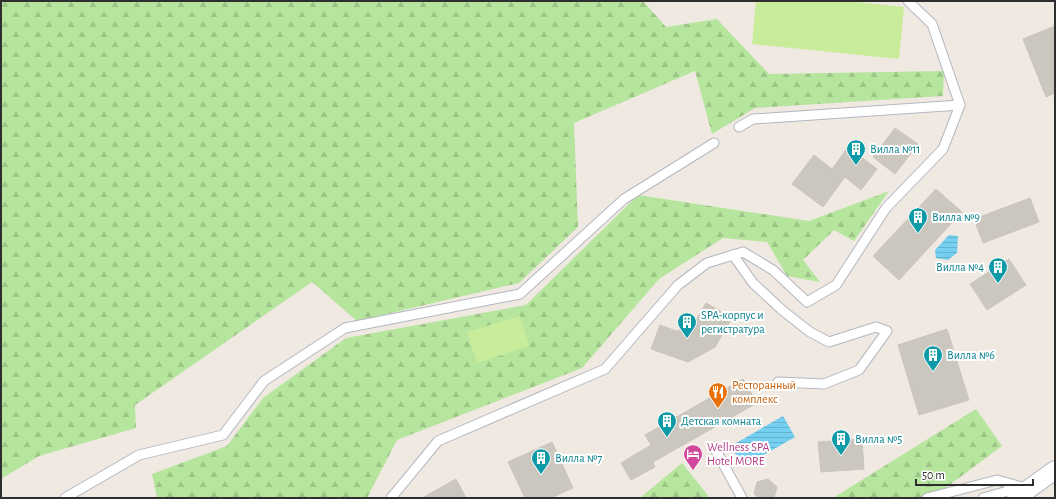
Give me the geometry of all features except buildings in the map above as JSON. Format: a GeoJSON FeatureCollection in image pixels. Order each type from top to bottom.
{"type":"FeatureCollection","features":[{"type":"Feature","properties":{"kind":"street"},"geometry":{"type":"LineString","coordinates":[[1025,489],[1055,470]]}},
{"type":"Feature","properties":{"kind":"lane"},"geometry":{"type":"LineString","coordinates":[[391,498],[438,441],[605,369],[678,285],[707,263],[743,252],[773,270],[807,302],[836,285],[886,208],[944,149],[960,105],[932,24],[908,1]]}},
{"type":"Feature","properties":{"kind":"lane"},"geometry":{"type":"LineString","coordinates":[[739,128],[753,119],[960,105]]}},
{"type":"Feature","properties":{"kind":"lane"},"geometry":{"type":"LineString","coordinates":[[65,498],[139,455],[223,435],[264,381],[345,328],[520,294],[624,199],[714,143]]}},
{"type":"Feature","properties":{"kind":"lane"},"geometry":{"type":"LineString","coordinates":[[733,255],[753,283],[782,310],[810,332],[830,342],[876,327],[887,331],[859,370],[824,384],[778,382]]}},
{"type":"Feature","properties":{"kind":"lane"},"geometry":{"type":"LineString","coordinates":[[714,447],[742,498]]}},
{"type":"Feature","properties":{"kind":"lane"},"geometry":{"type":"LineString","coordinates":[[928,498],[997,480],[1025,489]]}},
{"type":"Feature","properties":{"kind":"lane"},"geometry":{"type":"LineString","coordinates":[[983,498],[1025,489]]}},
{"type":"Feature","properties":{"kind":"green space"},"geometry":{"type":"Polygon","coordinates":[[[1,1],[643,1],[666,27],[717,19],[769,74],[944,71],[943,96],[755,108],[712,134],[695,71],[574,123],[578,227],[519,283],[357,321],[312,282],[135,405],[136,428],[39,456],[1,479],[1,1]]]}},
{"type":"Feature","properties":{"kind":"green space"},"geometry":{"type":"Polygon","coordinates":[[[756,1],[847,1],[904,7],[899,59],[752,44],[756,1]]]}},
{"type":"Feature","properties":{"kind":"green space"},"geometry":{"type":"Polygon","coordinates":[[[889,191],[854,241],[834,230],[803,260],[820,282],[787,276],[767,242],[723,238],[659,279],[582,368],[397,440],[367,498],[157,498],[152,474],[227,446],[263,398],[346,338],[526,305],[638,195],[809,221],[889,191]]]}},
{"type":"Feature","properties":{"kind":"green space"},"geometry":{"type":"Polygon","coordinates":[[[520,316],[529,346],[477,363],[467,332],[520,316]]]}},
{"type":"Feature","properties":{"kind":"green space"},"geometry":{"type":"Polygon","coordinates":[[[976,409],[1002,446],[932,498],[833,498],[976,409]]]}},
{"type":"Feature","properties":{"kind":"green space"},"geometry":{"type":"Polygon","coordinates":[[[682,463],[710,498],[640,498],[682,463]]]}},
{"type":"Feature","properties":{"kind":"water"},"geometry":{"type":"Polygon","coordinates":[[[949,235],[958,236],[957,253],[948,260],[936,258],[935,250],[949,235]]]}},
{"type":"Feature","properties":{"kind":"water"},"geometry":{"type":"Polygon","coordinates":[[[783,416],[795,437],[743,467],[731,446],[783,416]]]}},
{"type":"Feature","properties":{"kind":"place","name":"Вилла №11"},"geometry":{"type":"Point","coordinates":[856,166]}},
{"type":"Feature","properties":{"kind":"place","name":"Вилла №9"},"geometry":{"type":"Point","coordinates":[918,234]}},
{"type":"Feature","properties":{"kind":"place","name":"Вилла №4"},"geometry":{"type":"Point","coordinates":[998,284]}},
{"type":"Feature","properties":{"kind":"place","name":"SPA-корпус и регистратура"},"geometry":{"type":"Point","coordinates":[687,339]}},
{"type":"Feature","properties":{"kind":"place","name":"Вилла №6"},"geometry":{"type":"Point","coordinates":[933,372]}},
{"type":"Feature","properties":{"kind":"place","name":"Ресторанный комплекс"},"geometry":{"type":"Point","coordinates":[718,409]}},
{"type":"Feature","properties":{"kind":"place","name":"Детская комната"},"geometry":{"type":"Point","coordinates":[667,438]}},
{"type":"Feature","properties":{"kind":"place","name":"Вилла №5"},"geometry":{"type":"Point","coordinates":[841,456]}},
{"type":"Feature","properties":{"kind":"place","name":"Wellness SPA Hotel MORE"},"geometry":{"type":"Point","coordinates":[693,471]}},
{"type":"Feature","properties":{"kind":"place","name":"Вилла №7"},"geometry":{"type":"Point","coordinates":[541,475]}}]}
